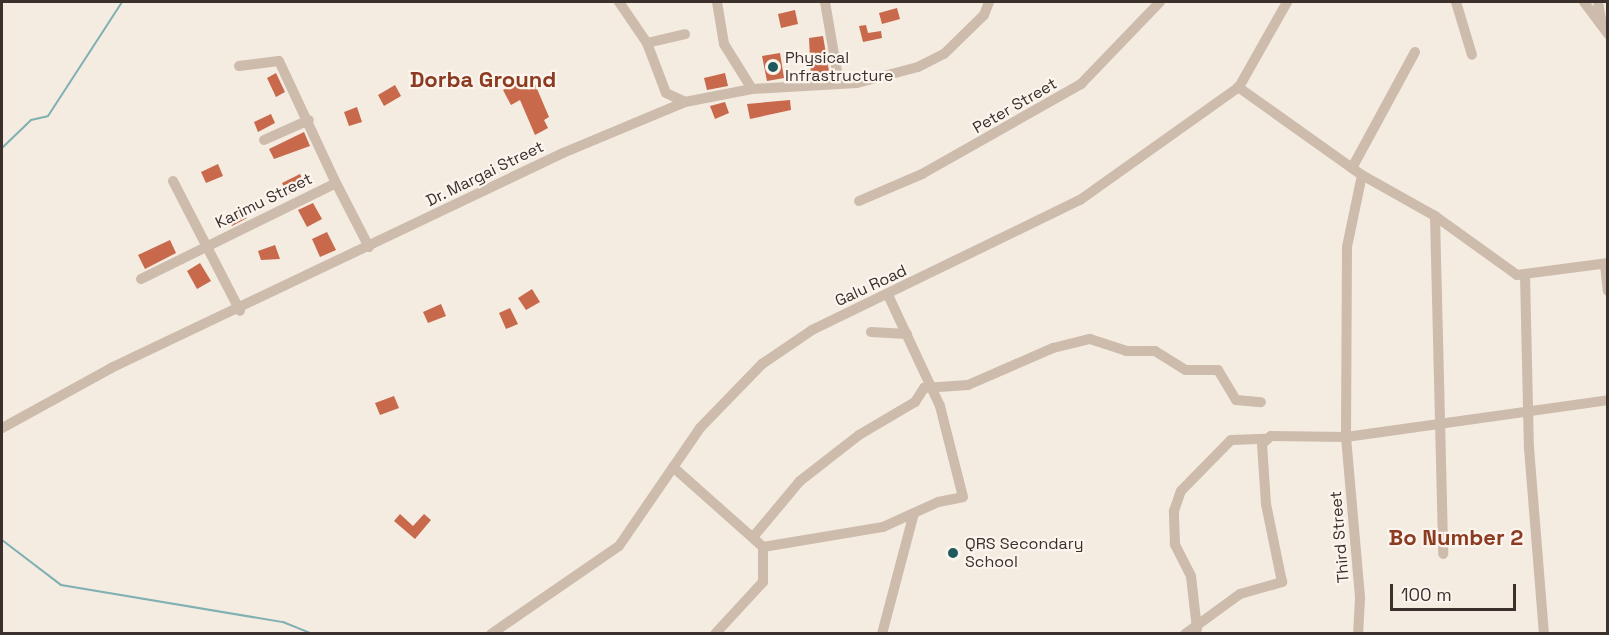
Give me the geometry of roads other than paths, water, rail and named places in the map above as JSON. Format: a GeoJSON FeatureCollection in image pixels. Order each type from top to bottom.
{"type":"FeatureCollection","features":[{"type":"Feature","properties":{"kind":"street"},"geometry":{"type":"LineString","coordinates":[[619,2],[647,43],[666,93],[685,102]]}},
{"type":"Feature","properties":{"kind":"street"},"geometry":{"type":"LineString","coordinates":[[717,2],[724,44],[752,89]]}},
{"type":"Feature","properties":{"kind":"street"},"geometry":{"type":"LineString","coordinates":[[825,2],[839,84]]}},
{"type":"Feature","properties":{"kind":"street","name":"Dr. Margai Street"},"geometry":{"type":"LineString","coordinates":[[2,428],[77,385],[240,311],[563,153],[685,102],[752,89],[839,84],[918,67],[944,54],[984,15],[989,2]]}},
{"type":"Feature","properties":{"kind":"street","name":"Peter Street"},"geometry":{"type":"LineString","coordinates":[[859,201],[942,163],[1081,84],[1160,2]]}},
{"type":"Feature","properties":{"kind":"street","name":"Galu Road"},"geometry":{"type":"LineString","coordinates":[[491,633],[619,546],[700,428],[762,364],[812,330],[1080,200],[1239,87],[1287,2]]}},
{"type":"Feature","properties":{"kind":"street"},"geometry":{"type":"LineString","coordinates":[[1456,2],[1472,55]]}},
{"type":"Feature","properties":{"kind":"street"},"geometry":{"type":"LineString","coordinates":[[1584,2],[1605,31]]}},
{"type":"Feature","properties":{"kind":"street"},"geometry":{"type":"LineString","coordinates":[[1598,2],[1605,31]]}},
{"type":"Feature","properties":{"kind":"street"},"geometry":{"type":"LineString","coordinates":[[647,43],[685,34]]}},
{"type":"Feature","properties":{"kind":"street"},"geometry":{"type":"LineString","coordinates":[[1352,168],[1415,52]]}},
{"type":"Feature","properties":{"kind":"street"},"geometry":{"type":"LineString","coordinates":[[239,66],[279,61],[309,120],[336,183]]}},
{"type":"Feature","properties":{"kind":"street"},"geometry":{"type":"LineString","coordinates":[[1239,87],[1362,175],[1435,216],[1517,275],[1606,264],[1608,291]]}},
{"type":"Feature","properties":{"kind":"street"},"geometry":{"type":"LineString","coordinates":[[264,140],[309,120]]}},
{"type":"Feature","properties":{"kind":"street","name":"Third Street"},"geometry":{"type":"LineString","coordinates":[[1358,633],[1360,598],[1346,437],[1347,247],[1362,175]]}},
{"type":"Feature","properties":{"kind":"street"},"geometry":{"type":"LineString","coordinates":[[173,181],[240,311]]}},
{"type":"Feature","properties":{"kind":"street","name":"Karimu Street"},"geometry":{"type":"LineString","coordinates":[[141,279],[336,183],[369,247]]}},
{"type":"Feature","properties":{"kind":"street"},"geometry":{"type":"LineString","coordinates":[[1435,216],[1443,554]]}},
{"type":"Feature","properties":{"kind":"street"},"geometry":{"type":"LineString","coordinates":[[1525,274],[1528,410],[1544,633]]}},
{"type":"Feature","properties":{"kind":"street"},"geometry":{"type":"LineString","coordinates":[[763,547],[883,527],[914,513],[963,497],[940,406],[888,295]]}},
{"type":"Feature","properties":{"kind":"street"},"geometry":{"type":"LineString","coordinates":[[871,332],[907,334]]}},
{"type":"Feature","properties":{"kind":"street"},"geometry":{"type":"LineString","coordinates":[[754,536],[800,481],[859,435],[915,402],[931,385],[968,385],[1053,348],[1090,339],[1126,351],[1155,351],[1186,370],[1218,370],[1236,400],[1261,402]]}},
{"type":"Feature","properties":{"kind":"street"},"geometry":{"type":"LineString","coordinates":[[1197,629],[1191,576],[1175,544],[1174,510],[1181,491],[1232,440],[1346,437],[1608,400]]}},
{"type":"Feature","properties":{"kind":"street"},"geometry":{"type":"LineString","coordinates":[[1185,633],[1197,629],[1240,594],[1282,582],[1266,504],[1265,439]]}},
{"type":"Feature","properties":{"kind":"street"},"geometry":{"type":"LineString","coordinates":[[673,467],[754,536],[763,547],[763,582],[715,633]]}},
{"type":"Feature","properties":{"kind":"street"},"geometry":{"type":"LineString","coordinates":[[882,633],[914,513]]}},
{"type":"Feature","properties":{"kind":"waterway"},"geometry":{"type":"LineString","coordinates":[[2,148],[31,120],[48,116],[122,2]]}},
{"type":"Feature","properties":{"kind":"waterway"},"geometry":{"type":"LineString","coordinates":[[2,540],[61,585],[283,622],[312,634]]}},
{"type":"Feature","properties":{"kind":"place","name":"Physical Infrastructure"},"geometry":{"type":"Point","coordinates":[773,67]}},
{"type":"Feature","properties":{"kind":"place","name":"QRS Secondary School"},"geometry":{"type":"Point","coordinates":[953,553]}},
{"type":"Feature","properties":{"kind":"district","name":"Dorba Ground"},"geometry":{"type":"Point","coordinates":[483,80]}},
{"type":"Feature","properties":{"kind":"district","name":"Bo Number 2"},"geometry":{"type":"Point","coordinates":[1456,538]}}]}
